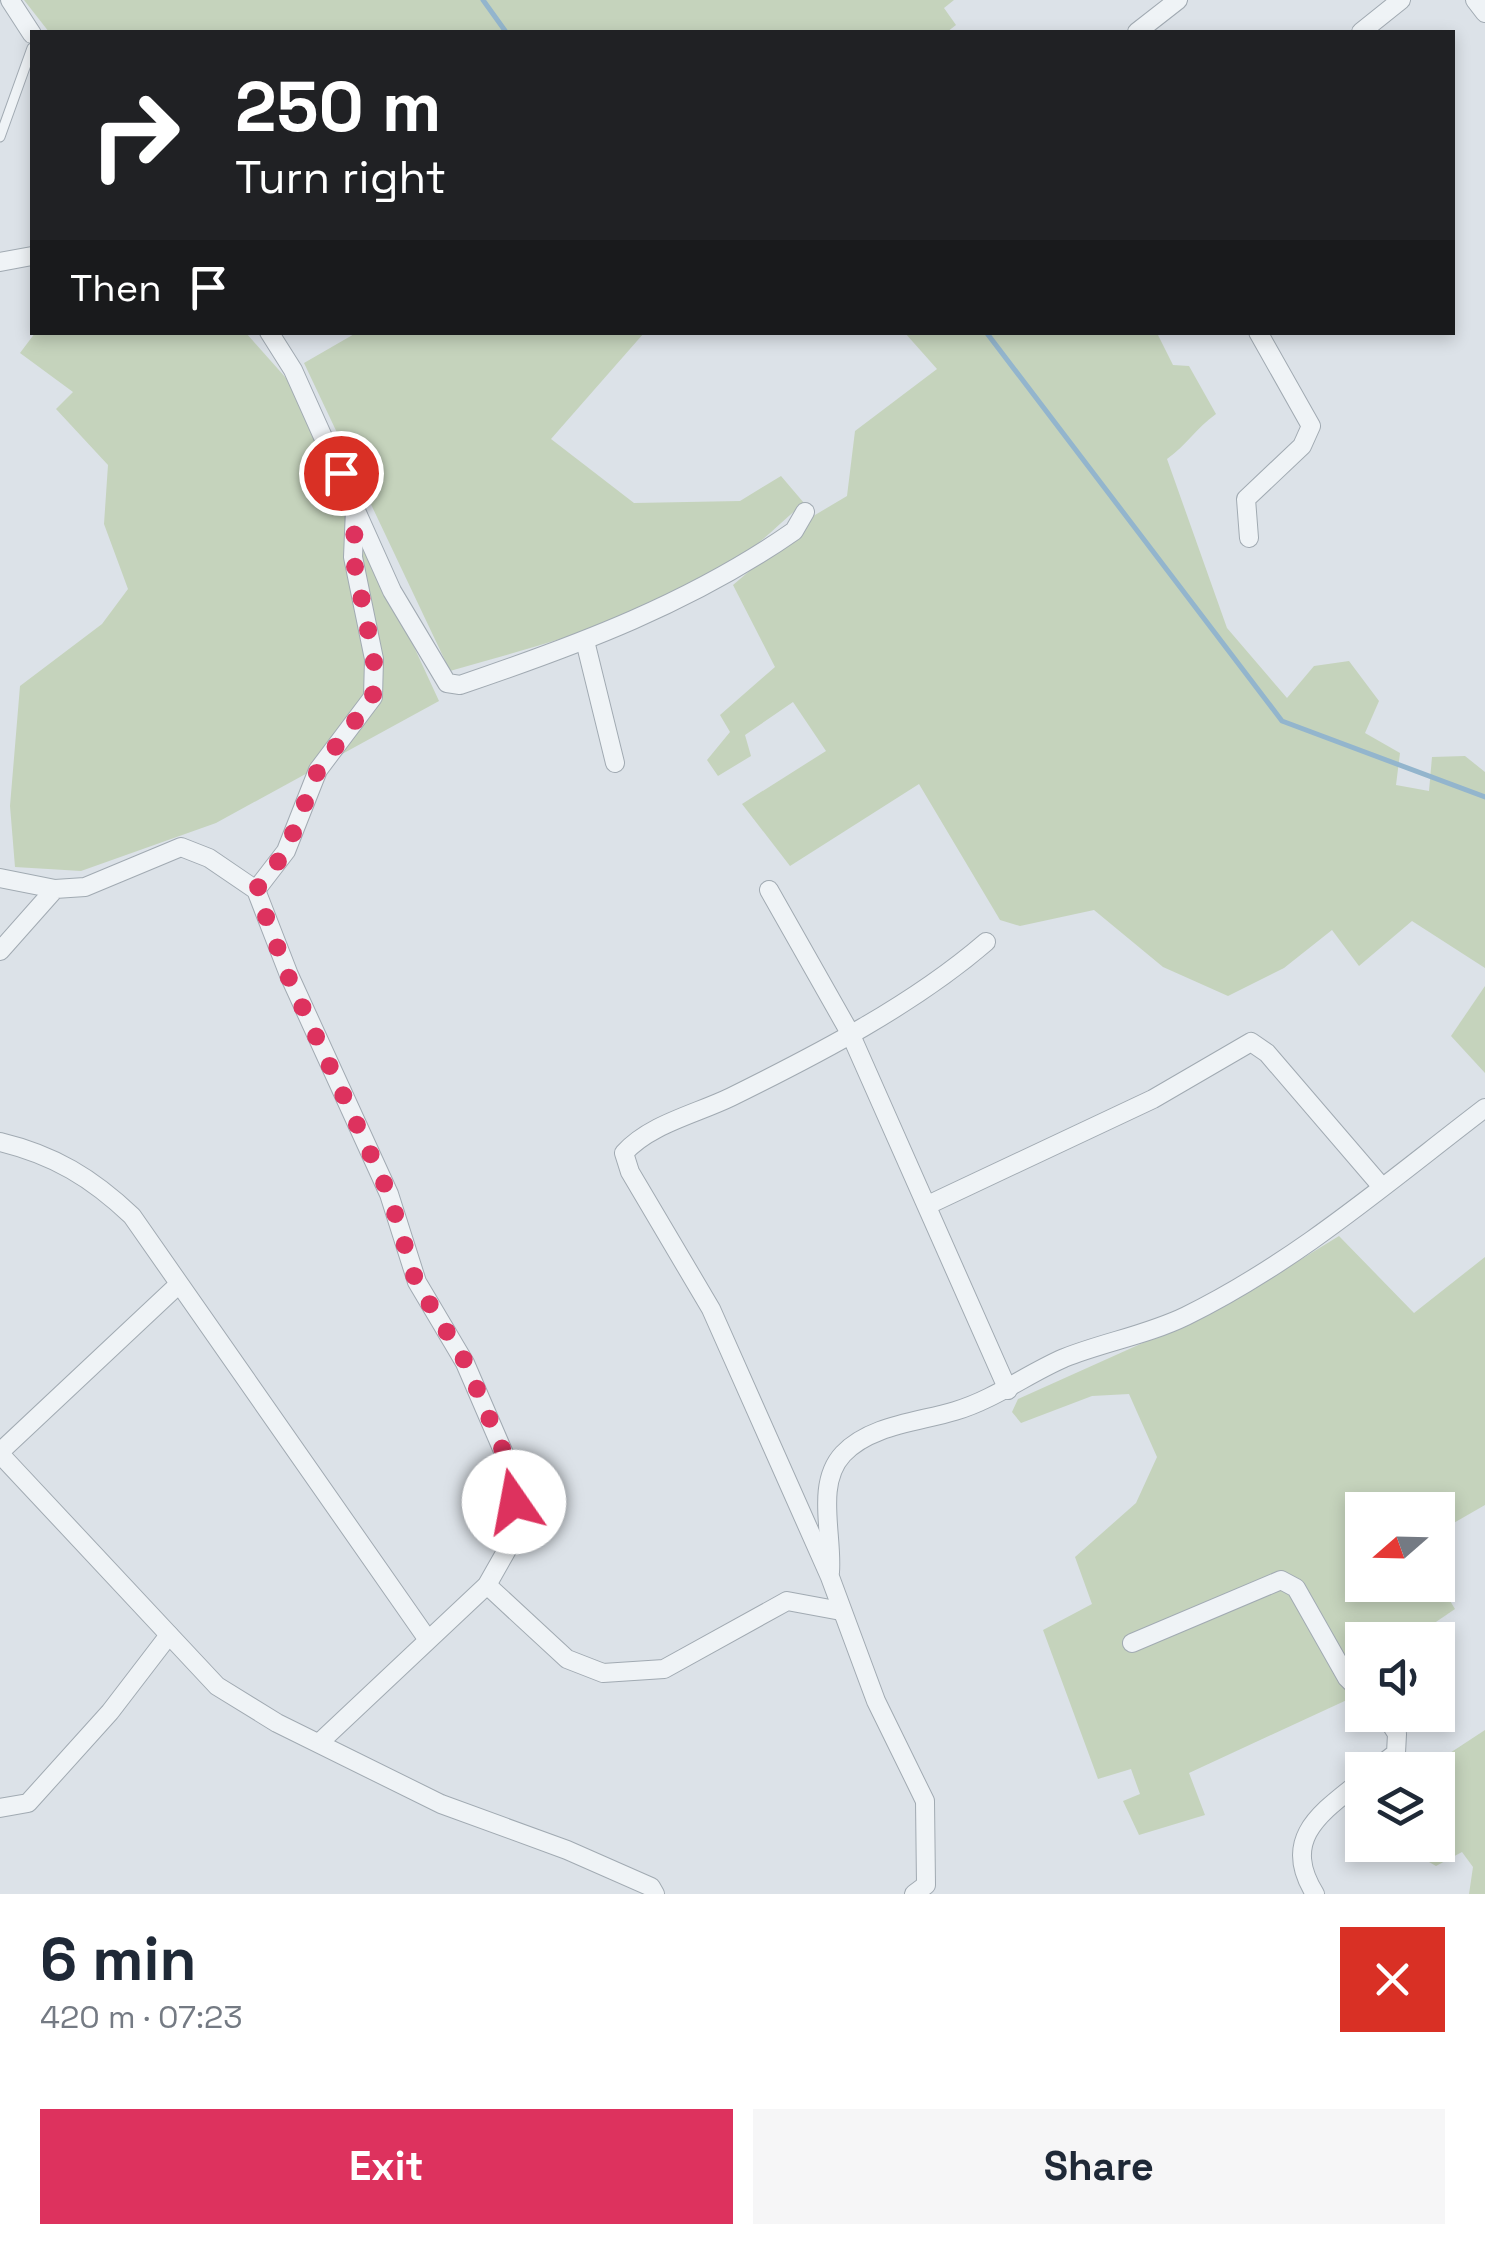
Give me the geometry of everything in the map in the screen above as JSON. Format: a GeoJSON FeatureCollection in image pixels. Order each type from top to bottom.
{"type":"FeatureCollection","features":[{"type":"Feature","properties":{"kind":"street"},"geometry":{"type":"LineString","coordinates":[[10,0],[30,31]]}},
{"type":"Feature","properties":{"kind":"street"},"geometry":{"type":"LineString","coordinates":[[1140,30],[1178,0]]}},
{"type":"Feature","properties":{"kind":"street"},"geometry":{"type":"LineString","coordinates":[[1364,30],[1401,0]]}},
{"type":"Feature","properties":{"kind":"street"},"geometry":{"type":"LineString","coordinates":[[1475,0],[1485,12]]}},
{"type":"Feature","properties":{"kind":"street"},"geometry":{"type":"LineString","coordinates":[[0,262],[30,256]]}},
{"type":"Feature","properties":{"kind":"street"},"geometry":{"type":"LineString","coordinates":[[271,335],[293,370],[404,616],[446,683],[460,685],[586,641],[675,603],[794,531],[805,512]]}},
{"type":"Feature","properties":{"kind":"street"},"geometry":{"type":"LineString","coordinates":[[1249,538],[1246,498],[1302,446],[1311,426],[1260,335]]}},
{"type":"Feature","properties":{"kind":"street"},"geometry":{"type":"LineString","coordinates":[[256,890],[286,851],[318,770],[373,697],[374,659],[353,557],[356,507]]}},
{"type":"Feature","properties":{"kind":"street"},"geometry":{"type":"LineString","coordinates":[[586,641],[615,764]]}},
{"type":"Feature","properties":{"kind":"street"},"geometry":{"type":"LineString","coordinates":[[0,878],[55,889],[86,887],[181,847],[198,852],[256,890],[288,976],[389,1194],[416,1282],[466,1363],[512,1472],[517,1532],[487,1584],[426,1637],[319,1743]]}},
{"type":"Feature","properties":{"kind":"street"},"geometry":{"type":"LineString","coordinates":[[0,951],[55,889]]}},
{"type":"Feature","properties":{"kind":"street"},"geometry":{"type":"LineString","coordinates":[[769,890],[850,1032],[930,1204],[1008,1390]]}},
{"type":"Feature","properties":{"kind":"street"},"geometry":{"type":"LineString","coordinates":[[923,1891],[926,1800],[876,1701],[830,1577],[711,1309],[630,1172],[624,1153],[639,1137],[733,1096],[850,1032],[986,942]]}},
{"type":"Feature","properties":{"kind":"street"},"geometry":{"type":"LineString","coordinates":[[930,1204],[1153,1098],[1251,1042],[1266,1053],[1382,1187]]}},
{"type":"Feature","properties":{"kind":"street"},"geometry":{"type":"LineString","coordinates":[[830,1577],[828,1493],[840,1456],[856,1443],[907,1422],[955,1411],[1008,1390],[1062,1359],[1182,1318],[1236,1290],[1283,1264],[1485,1108]]}},
{"type":"Feature","properties":{"kind":"street"},"geometry":{"type":"LineString","coordinates":[[0,1142],[52,1157],[104,1189],[132,1216],[426,1637]]}},
{"type":"Feature","properties":{"kind":"street"},"geometry":{"type":"LineString","coordinates":[[178,1285],[0,1453],[217,1686],[441,1804],[567,1850],[650,1887],[655,1894]]}},
{"type":"Feature","properties":{"kind":"street"},"geometry":{"type":"LineString","coordinates":[[1132,1643],[1282,1580],[1296,1588],[1345,1674]]}},
{"type":"Feature","properties":{"kind":"street"},"geometry":{"type":"LineString","coordinates":[[487,1584],[567,1659],[603,1673],[664,1669],[787,1601],[841,1611]]}},
{"type":"Feature","properties":{"kind":"street"},"geometry":{"type":"LineString","coordinates":[[0,1808],[28,1803],[110,1712],[169,1635]]}},
{"type":"Feature","properties":{"kind":"street"},"geometry":{"type":"LineString","coordinates":[[1315,1894],[1304,1877],[1301,1847],[1316,1816],[1345,1793]]}},
{"type":"Feature","properties":{"kind":"lane"},"geometry":{"type":"LineString","coordinates":[[0,137],[30,54]]}},
{"type":"Feature","properties":{"kind":"green space"},"geometry":{"type":"Polygon","coordinates":[[[24,0],[954,0],[944,8],[956,25],[950,30],[47,30],[24,0]]]}},
{"type":"Feature","properties":{"kind":"green space"},"geometry":{"type":"Polygon","coordinates":[[[34,335],[248,335],[294,387],[439,701],[216,823],[81,871],[15,867],[10,806],[20,686],[102,624],[128,589],[104,524],[108,465],[56,409],[73,392],[20,353],[34,335]]]}},
{"type":"Feature","properties":{"kind":"green space"},"geometry":{"type":"Polygon","coordinates":[[[353,335],[642,335],[551,439],[634,503],[740,501],[781,476],[804,503],[732,563],[666,599],[596,627],[450,671],[304,363],[353,335]]]}},
{"type":"Feature","properties":{"kind":"green space"},"geometry":{"type":"Polygon","coordinates":[[[907,335],[1158,335],[1173,365],[1189,366],[1216,414],[1167,459],[1227,628],[1287,698],[1314,666],[1349,661],[1379,701],[1365,733],[1400,753],[1396,785],[1429,791],[1432,757],[1465,756],[1485,772],[1485,968],[1412,921],[1359,966],[1332,930],[1284,968],[1228,996],[1163,967],[1094,910],[1020,926],[1000,920],[919,784],[790,866],[742,804],[826,751],[793,702],[745,735],[751,756],[718,776],[707,760],[730,732],[720,715],[775,667],[733,585],[815,515],[847,496],[855,431],[937,369],[907,335]]]}},
{"type":"Feature","properties":{"kind":"green space"},"geometry":{"type":"Polygon","coordinates":[[[1485,986],[1485,1073],[1451,1036],[1485,986]]]}},
{"type":"Feature","properties":{"kind":"green space"},"geometry":{"type":"Polygon","coordinates":[[[1339,1236],[1414,1313],[1485,1257],[1485,1505],[1455,1522],[1455,1492],[1345,1492],[1345,1602],[1451,1602],[1455,1609],[1436,1622],[1345,1622],[1345,1701],[1189,1773],[1205,1815],[1139,1835],[1123,1801],[1140,1794],[1131,1769],[1098,1779],[1043,1630],[1092,1604],[1075,1557],[1136,1503],[1157,1457],[1129,1394],[1092,1396],[1021,1423],[1012,1412],[1018,1399],[1225,1306],[1339,1236]]]}},
{"type":"Feature","properties":{"kind":"green space"},"geometry":{"type":"Polygon","coordinates":[[[1485,1730],[1485,1894],[1469,1894],[1473,1867],[1462,1852],[1455,1856],[1455,1752],[1451,1752],[1485,1730]]]}},
{"type":"Feature","properties":{"kind":"waterway"},"geometry":{"type":"LineString","coordinates":[[483,0],[505,30]]}},
{"type":"Feature","properties":{"kind":"waterway"},"geometry":{"type":"LineString","coordinates":[[988,335],[1282,721],[1485,797]]}},
{"type":"Feature","properties":{"kind":"route"},"geometry":{"type":"LineString","coordinates":[[341,473],[356,507],[353,557],[374,659],[373,697],[318,770],[286,851],[256,890],[288,976],[389,1194],[416,1282],[466,1363],[512,1472],[514,1502]]}}]}
